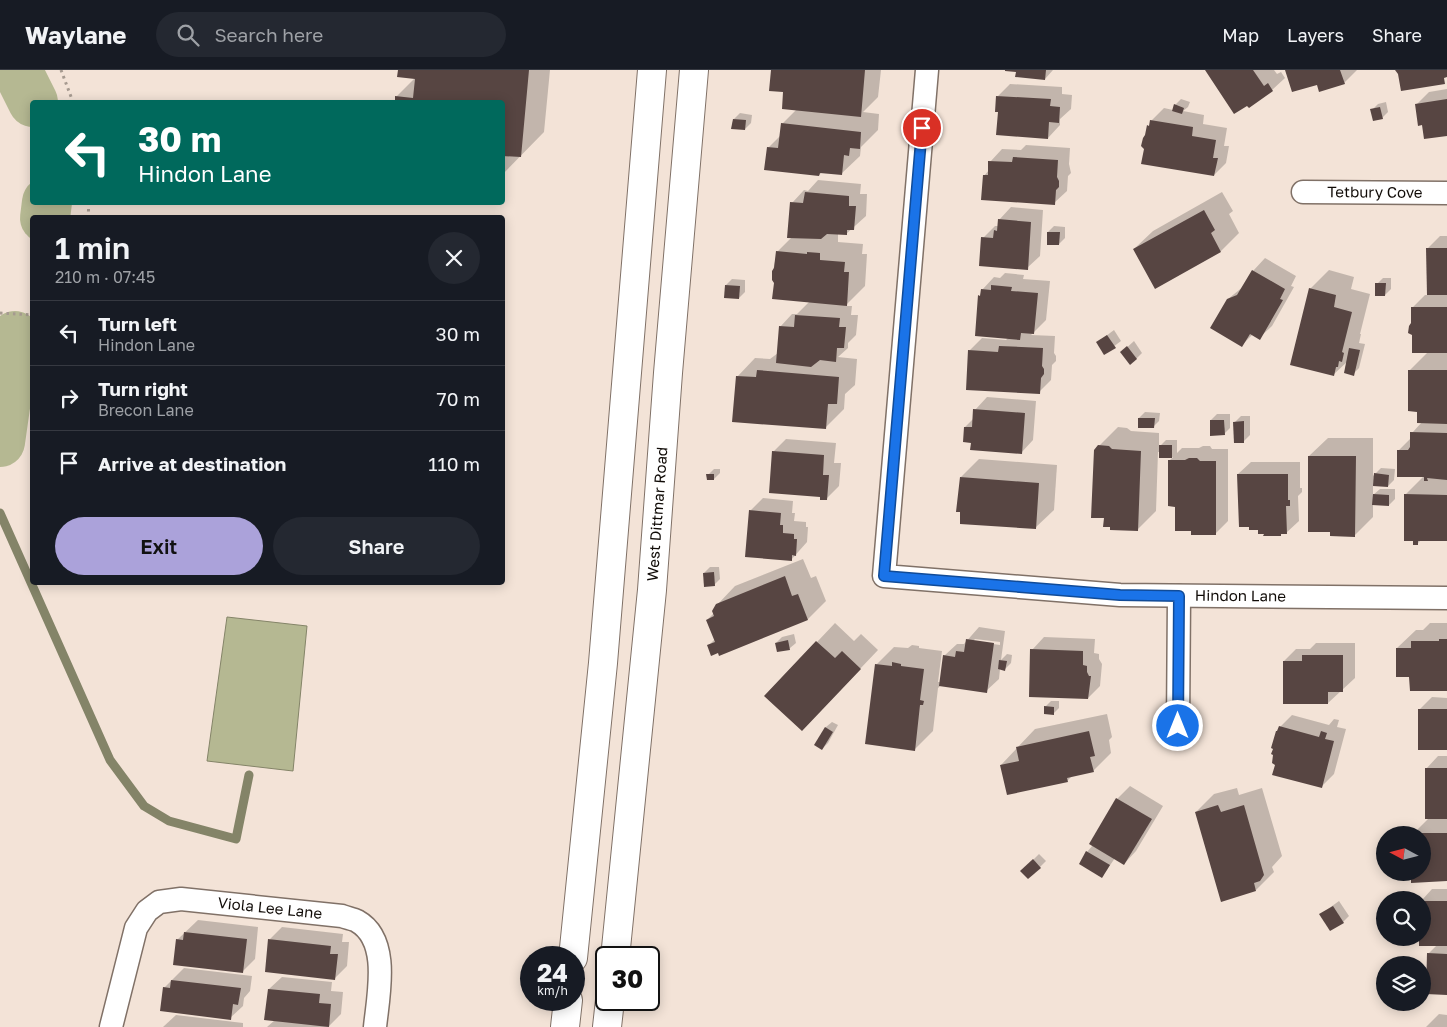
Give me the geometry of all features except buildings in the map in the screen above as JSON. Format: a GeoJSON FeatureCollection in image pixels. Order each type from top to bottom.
{"type":"FeatureCollection","features":[{"type":"Feature","properties":{"kind":"street"},"geometry":{"type":"LineString","coordinates":[[574,946],[603,663],[652,70]]}},
{"type":"Feature","properties":{"kind":"street","name":"West Dittmar Road"},"geometry":{"type":"LineString","coordinates":[[616,946],[652,590],[694,70]]}},
{"type":"Feature","properties":{"kind":"street","name":"Hindon Lane"},"geometry":{"type":"LineString","coordinates":[[927,70],[884,576],[1111,594],[1447,598]]}},
{"type":"Feature","properties":{"kind":"street","name":"Tetbury Cove"},"geometry":{"type":"LineString","coordinates":[[1303,192],[1447,193]]}},
{"type":"Feature","properties":{"kind":"street"},"geometry":{"type":"LineString","coordinates":[[1178,726],[1179,596]]}},
{"type":"Feature","properties":{"kind":"street","name":"Viola Lee Lane"},"geometry":{"type":"LineString","coordinates":[[111,1027],[136,928],[147,911],[159,902],[182,900],[342,916],[358,922],[370,933],[378,950],[380,971],[375,1027]]}},
{"type":"Feature","properties":{"kind":"street"},"geometry":{"type":"LineString","coordinates":[[565,1027],[567,1011]]}},
{"type":"Feature","properties":{"kind":"street"},"geometry":{"type":"LineString","coordinates":[[607,1027],[609,1011]]}},
{"type":"Feature","properties":{"kind":"path"},"geometry":{"type":"LineString","coordinates":[[61,70],[72,100]]}},
{"type":"Feature","properties":{"kind":"path"},"geometry":{"type":"LineString","coordinates":[[0,313],[30,315]]}},
{"type":"Feature","properties":{"kind":"shaded area"},"geometry":{"type":"Polygon","coordinates":[[[227,617],[307,626],[293,771],[207,761],[227,617]]]}},
{"type":"Feature","properties":{"kind":"waterway"},"geometry":{"type":"LineString","coordinates":[[17,70],[32,100]]}},
{"type":"Feature","properties":{"kind":"waterway"},"geometry":{"type":"LineString","coordinates":[[45,215],[47,205]]}},
{"type":"Feature","properties":{"kind":"waterway"},"geometry":{"type":"LineString","coordinates":[[0,442],[15,336]]}},
{"type":"Feature","properties":{"kind":"waterway"},"geometry":{"type":"LineString","coordinates":[[0,513],[30,580]]}},
{"type":"Feature","properties":{"kind":"waterway"},"geometry":{"type":"LineString","coordinates":[[32,585],[110,760],[144,806],[169,821],[236,839],[249,775]]}},
{"type":"Feature","properties":{"kind":"route"},"geometry":{"type":"LineString","coordinates":[[922,128],[884,576],[1120,595],[1179,596],[1178,726]]}}]}
